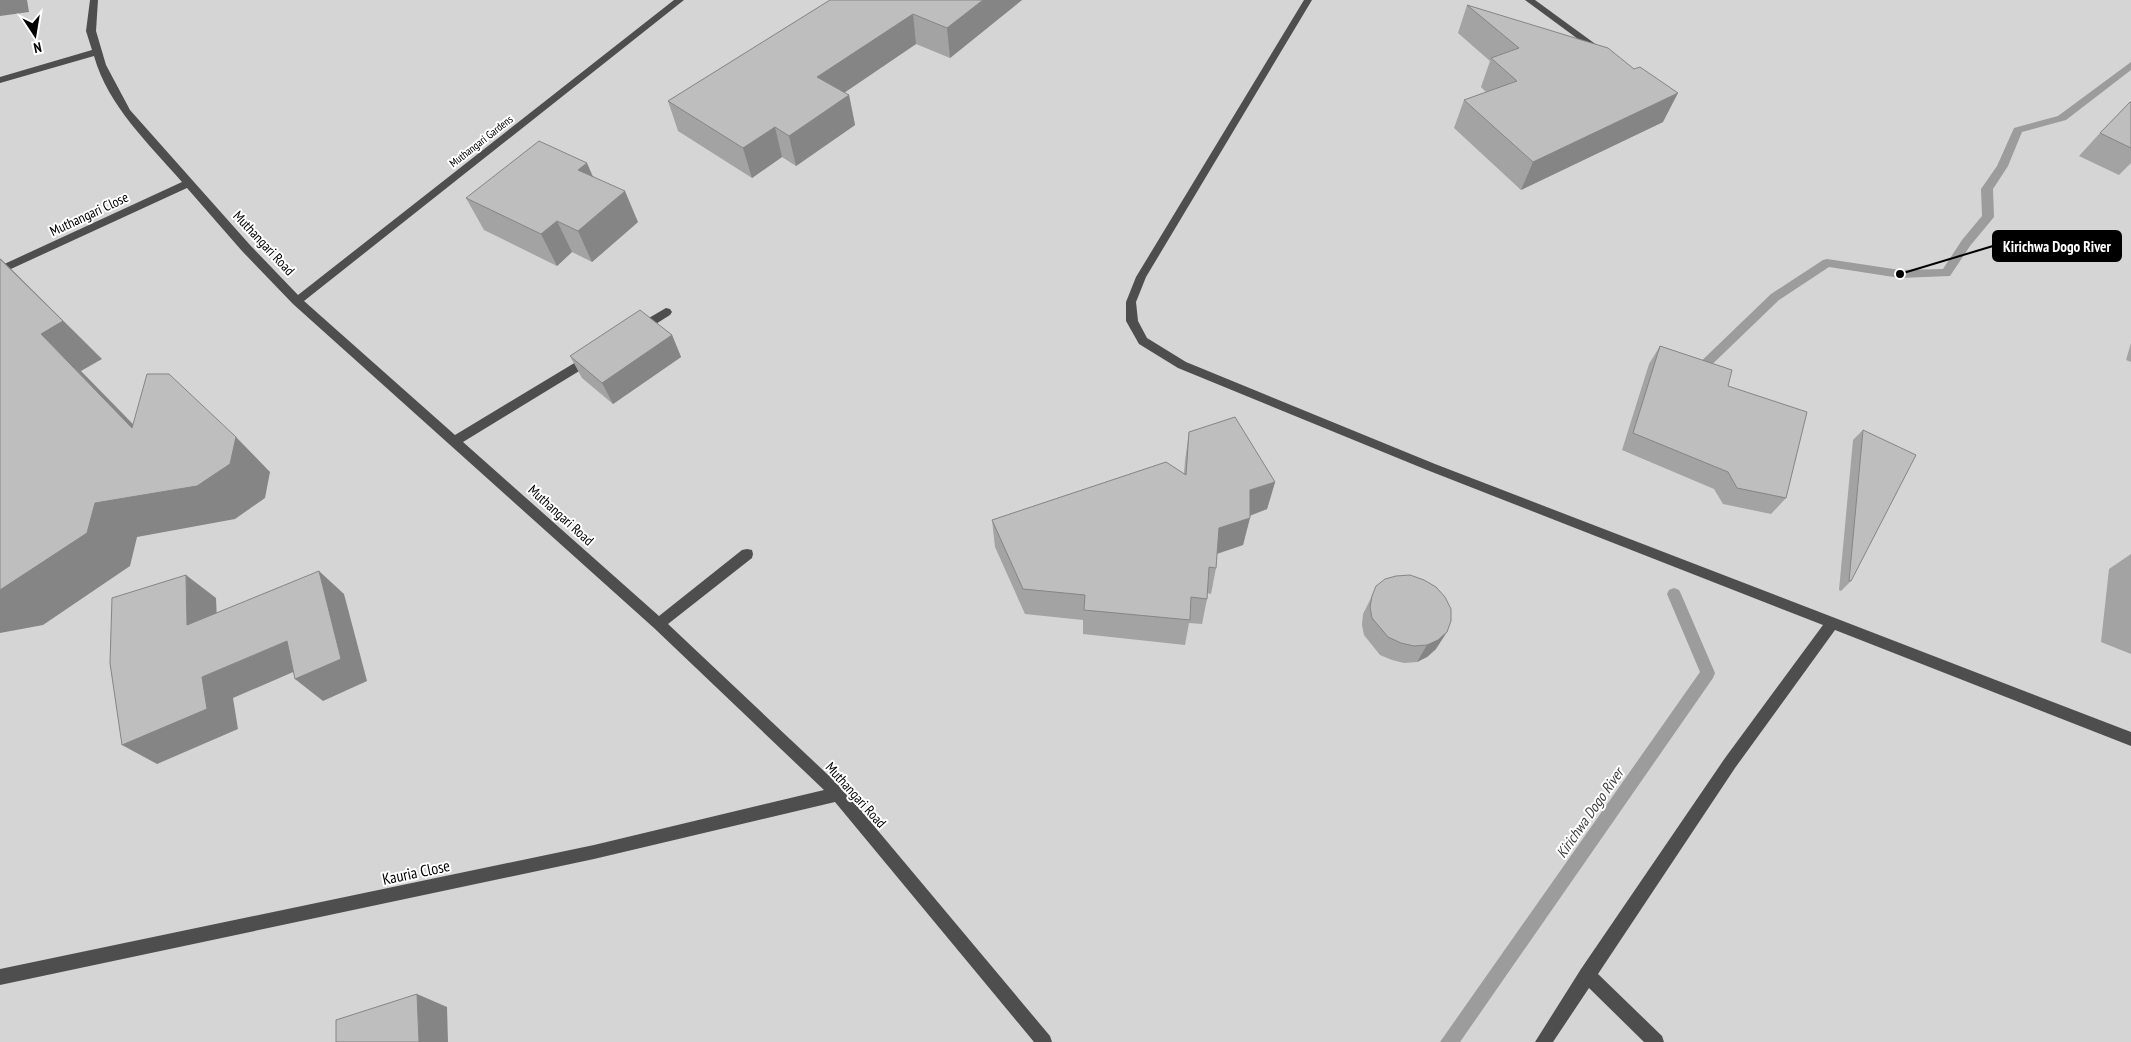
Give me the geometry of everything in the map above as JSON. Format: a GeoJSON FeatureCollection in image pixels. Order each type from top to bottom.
{"type":"FeatureCollection","features":[{"type":"Feature","properties":{"kind":"street","name":"Muthangari Road"},"geometry":{"type":"LineString","coordinates":[[94,0],[91,31],[101,65],[126,112],[246,248],[298,301],[659,624],[838,794],[1044,1042]]}},
{"type":"Feature","properties":{"kind":"street","name":"Muthangari Gardens"},"geometry":{"type":"LineString","coordinates":[[298,301],[680,0]]}},
{"type":"Feature","properties":{"kind":"street"},"geometry":{"type":"LineString","coordinates":[[1308,0],[1141,277],[1131,302],[1132,321],[1142,341],[1182,365],[1422,463],[2131,739]]}},
{"type":"Feature","properties":{"kind":"street"},"geometry":{"type":"LineString","coordinates":[[1529,0],[1601,52]]}},
{"type":"Feature","properties":{"kind":"street"},"geometry":{"type":"LineString","coordinates":[[0,80],[97,52]]}},
{"type":"Feature","properties":{"kind":"street","name":"Muthangari Close"},"geometry":{"type":"LineString","coordinates":[[0,270],[189,183]]}},
{"type":"Feature","properties":{"kind":"street"},"geometry":{"type":"LineString","coordinates":[[632,333],[666,312]]}},
{"type":"Feature","properties":{"kind":"street"},"geometry":{"type":"LineString","coordinates":[[455,441],[598,354]]}},
{"type":"Feature","properties":{"kind":"street"},"geometry":{"type":"LineString","coordinates":[[659,624],[747,554]]}},
{"type":"Feature","properties":{"kind":"street"},"geometry":{"type":"LineString","coordinates":[[1543,1042],[1730,763],[1832,622]]}},
{"type":"Feature","properties":{"kind":"street","name":"Kauria Close"},"geometry":{"type":"LineString","coordinates":[[0,977],[594,852],[838,794]]}},
{"type":"Feature","properties":{"kind":"street"},"geometry":{"type":"LineString","coordinates":[[1587,975],[1656,1042]]}},
{"type":"Feature","properties":{"kind":"shaded area"},"geometry":{"type":"Polygon","coordinates":[[[0,0],[2131,0],[2131,1042],[0,1042],[0,0]]]}},
{"type":"Feature","properties":{"kind":"building"},"geometry":{"type":"Polygon","coordinates":[[[830,0],[983,0],[947,28],[913,14],[817,77],[849,95],[789,136],[775,127],[743,148],[668,101],[830,0]]]}},
{"type":"Feature","properties":{"kind":"building"},"geometry":{"type":"Polygon","coordinates":[[[1467,5],[1608,48],[1634,69],[1640,67],[1678,93],[1533,162],[1464,100],[1517,81],[1491,58],[1519,48],[1467,5]]]}},
{"type":"Feature","properties":{"kind":"building"},"geometry":{"type":"Polygon","coordinates":[[[2131,102],[2131,148],[2100,133],[2131,102]]]}},
{"type":"Feature","properties":{"kind":"building"},"geometry":{"type":"Polygon","coordinates":[[[539,141],[587,163],[578,170],[625,191],[578,231],[557,221],[541,234],[466,198],[539,141]]]}},
{"type":"Feature","properties":{"kind":"building"},"geometry":{"type":"Polygon","coordinates":[[[0,259],[63,321],[41,334],[132,428],[147,374],[169,374],[236,437],[230,464],[197,486],[95,503],[87,533],[0,590],[0,259]]]}},
{"type":"Feature","properties":{"kind":"building"},"geometry":{"type":"Polygon","coordinates":[[[640,310],[672,335],[602,383],[570,356],[640,310]]]}},
{"type":"Feature","properties":{"kind":"building"},"geometry":{"type":"Polygon","coordinates":[[[1660,346],[1732,370],[1728,386],[1807,412],[1786,498],[1737,488],[1728,472],[1633,433],[1660,346]]]}},
{"type":"Feature","properties":{"kind":"building"},"geometry":{"type":"Polygon","coordinates":[[[1235,417],[1275,482],[1250,490],[1250,518],[1219,528],[1216,568],[1209,567],[1207,599],[1191,597],[1190,620],[1084,610],[1085,595],[1023,589],[992,520],[1166,462],[1186,475],[1189,432],[1235,417]]]}},
{"type":"Feature","properties":{"kind":"building"},"geometry":{"type":"Polygon","coordinates":[[[1863,430],[1916,455],[1851,581],[1849,581],[1863,430]]]}},
{"type":"Feature","properties":{"kind":"building"},"geometry":{"type":"Polygon","coordinates":[[[319,571],[341,659],[295,679],[287,641],[202,677],[207,709],[122,745],[110,663],[112,598],[186,575],[187,625],[319,571]]]}},
{"type":"Feature","properties":{"kind":"building"},"geometry":{"type":"Polygon","coordinates":[[[1410,575],[1436,587],[1445,597],[1451,609],[1451,621],[1447,632],[1438,640],[1427,645],[1414,646],[1388,637],[1372,618],[1370,607],[1376,586],[1385,579],[1410,575]]]}},
{"type":"Feature","properties":{"kind":"building"},"geometry":{"type":"Polygon","coordinates":[[[417,994],[419,1042],[336,1042],[336,1020],[417,994]]]}},
{"type":"Feature","properties":{"kind":"waterway","name":"Kirichwa Dogo River"},"geometry":{"type":"LineString","coordinates":[[1695,374],[1775,297],[1827,263],[1900,274],[1946,273],[1966,243],[1988,217],[1987,189],[2002,166],[2018,130],[2062,118],[2131,65]]}},
{"type":"Feature","properties":{"kind":"waterway","name":"Kirichwa Dogo River"},"geometry":{"type":"LineString","coordinates":[[1449,1042],[1708,673],[1674,594]]}},
{"type":"Feature","properties":{"kind":"place","name":"Kirichwa Dogo River"},"geometry":{"type":"Point","coordinates":[1900,274]}}]}
